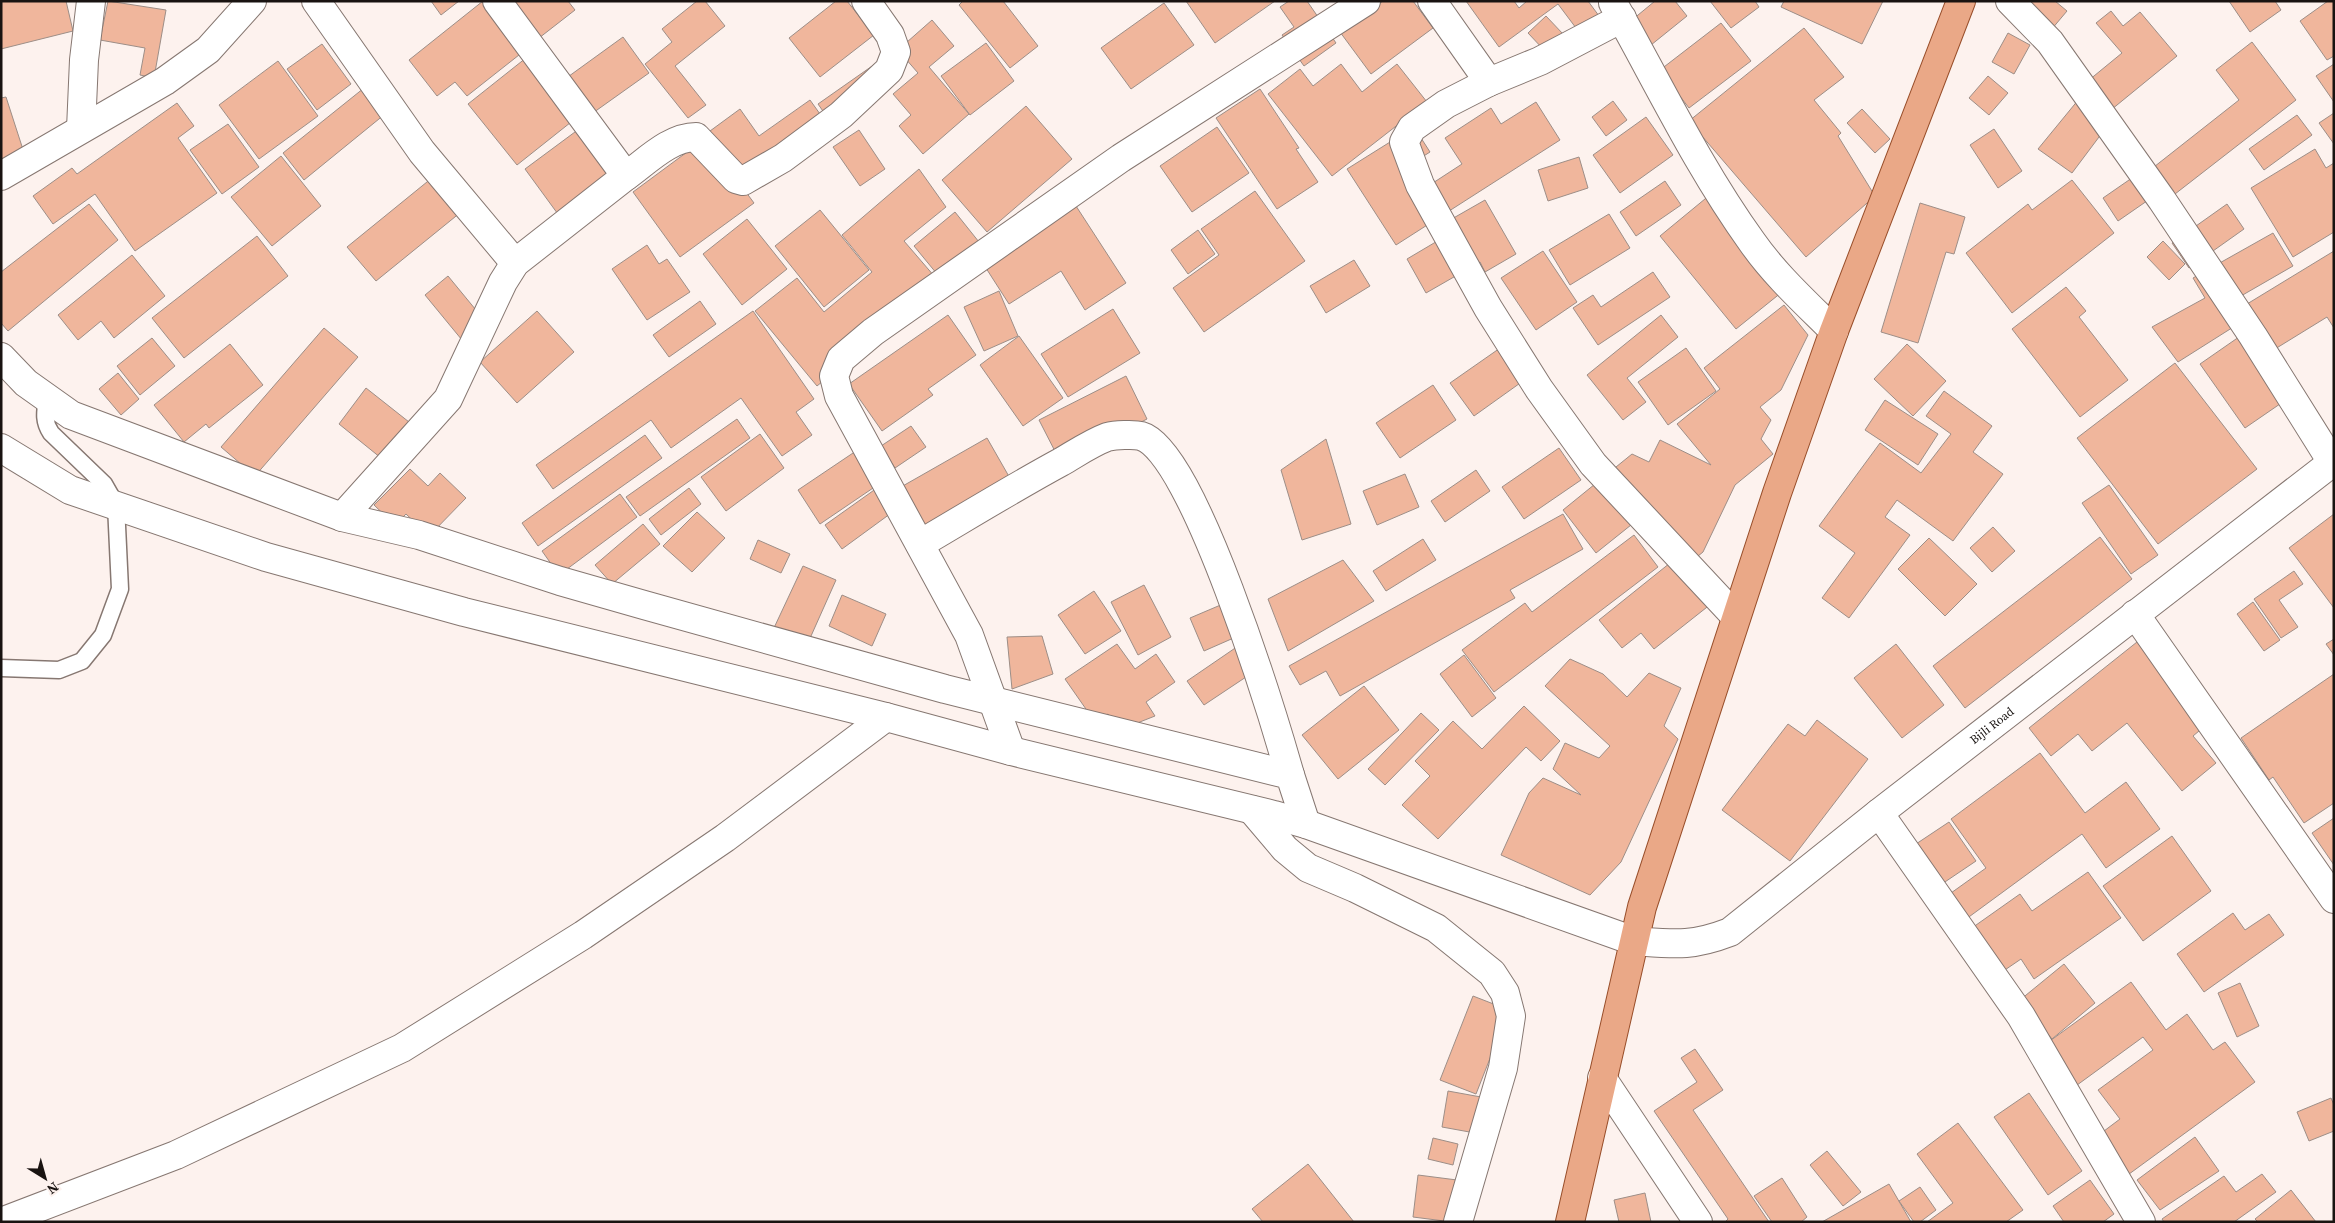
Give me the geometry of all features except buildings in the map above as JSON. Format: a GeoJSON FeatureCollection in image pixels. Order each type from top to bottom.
{"type":"FeatureCollection","features":[{"type":"Feature","properties":{"kind":"main road"},"geometry":{"type":"LineString","coordinates":[[1570,1222],[1642,907],[1777,493],[1834,331],[1961,1]]}},
{"type":"Feature","properties":{"kind":"street"},"geometry":{"type":"LineString","coordinates":[[81,128],[84,60],[91,1]]}},
{"type":"Feature","properties":{"kind":"street"},"geometry":{"type":"LineString","coordinates":[[1,176],[165,80],[208,50],[252,1]]}},
{"type":"Feature","properties":{"kind":"street"},"geometry":{"type":"LineString","coordinates":[[316,1],[422,152],[515,263]]}},
{"type":"Feature","properties":{"kind":"street"},"geometry":{"type":"LineString","coordinates":[[497,1],[626,176]]}},
{"type":"Feature","properties":{"kind":"street"},"geometry":{"type":"LineString","coordinates":[[342,517],[448,399],[503,282],[515,263],[626,176],[672,143],[686,137],[696,137],[736,179],[743,180],[783,158],[841,115],[889,70],[896,52],[890,35],[866,1]]}},
{"type":"Feature","properties":{"kind":"street"},"geometry":{"type":"LineString","coordinates":[[1011,751],[969,635],[839,396],[834,376],[841,359],[873,332],[1121,158],[1366,1]]}},
{"type":"Feature","properties":{"kind":"street"},"geometry":{"type":"LineString","coordinates":[[1432,1],[1489,82]]}},
{"type":"Feature","properties":{"kind":"street"},"geometry":{"type":"LineString","coordinates":[[2010,1],[2050,42],[2162,200],[2253,336],[2333,461]]}},
{"type":"Feature","properties":{"kind":"street"},"geometry":{"type":"LineString","coordinates":[[1736,617],[1593,464],[1539,389],[1488,308],[1420,184],[1404,142],[1412,128],[1446,104],[1489,82],[1540,61],[1617,10],[1717,189],[1753,244],[1791,288],[1834,331]]}},
{"type":"Feature","properties":{"kind":"street"},"geometry":{"type":"LineString","coordinates":[[1,357],[26,383],[71,416],[342,517],[419,535],[644,606],[945,689],[992,699],[1290,775]]}},
{"type":"Feature","properties":{"kind":"street"},"geometry":{"type":"LineString","coordinates":[[920,544],[1024,482],[1108,437],[1142,436],[1163,451],[1185,485],[1241,622],[1276,725],[1306,824]]}},
{"type":"Feature","properties":{"kind":"street","name":"Bijli Road"},"geometry":{"type":"LineString","coordinates":[[1,448],[70,490],[266,558],[464,612],[1306,824],[1634,940],[1680,945],[1707,940],[1730,932],[1878,813],[2333,461]]}},
{"type":"Feature","properties":{"kind":"street"},"geometry":{"type":"LineString","coordinates":[[2135,614],[2334,899]]}},
{"type":"Feature","properties":{"kind":"street"},"geometry":{"type":"LineString","coordinates":[[1,1222],[176,1155],[402,1048],[583,935],[725,838],[886,717]]}},
{"type":"Feature","properties":{"kind":"street"},"geometry":{"type":"LineString","coordinates":[[1252,810],[1285,850],[1308,868],[1355,888],[1436,928],[1492,973],[1505,993],[1511,1016],[1503,1068],[1458,1222]]}},
{"type":"Feature","properties":{"kind":"street"},"geometry":{"type":"LineString","coordinates":[[1878,813],[2021,1016],[2141,1222]]}},
{"type":"Feature","properties":{"kind":"street"},"geometry":{"type":"LineString","coordinates":[[1602,1078],[1698,1222]]}},
{"type":"Feature","properties":{"kind":"lane"},"geometry":{"type":"LineString","coordinates":[[1,668],[59,670],[82,661],[103,635],[120,589],[116,505],[104,484],[51,433],[46,425],[44,415],[47,398]]}}]}
